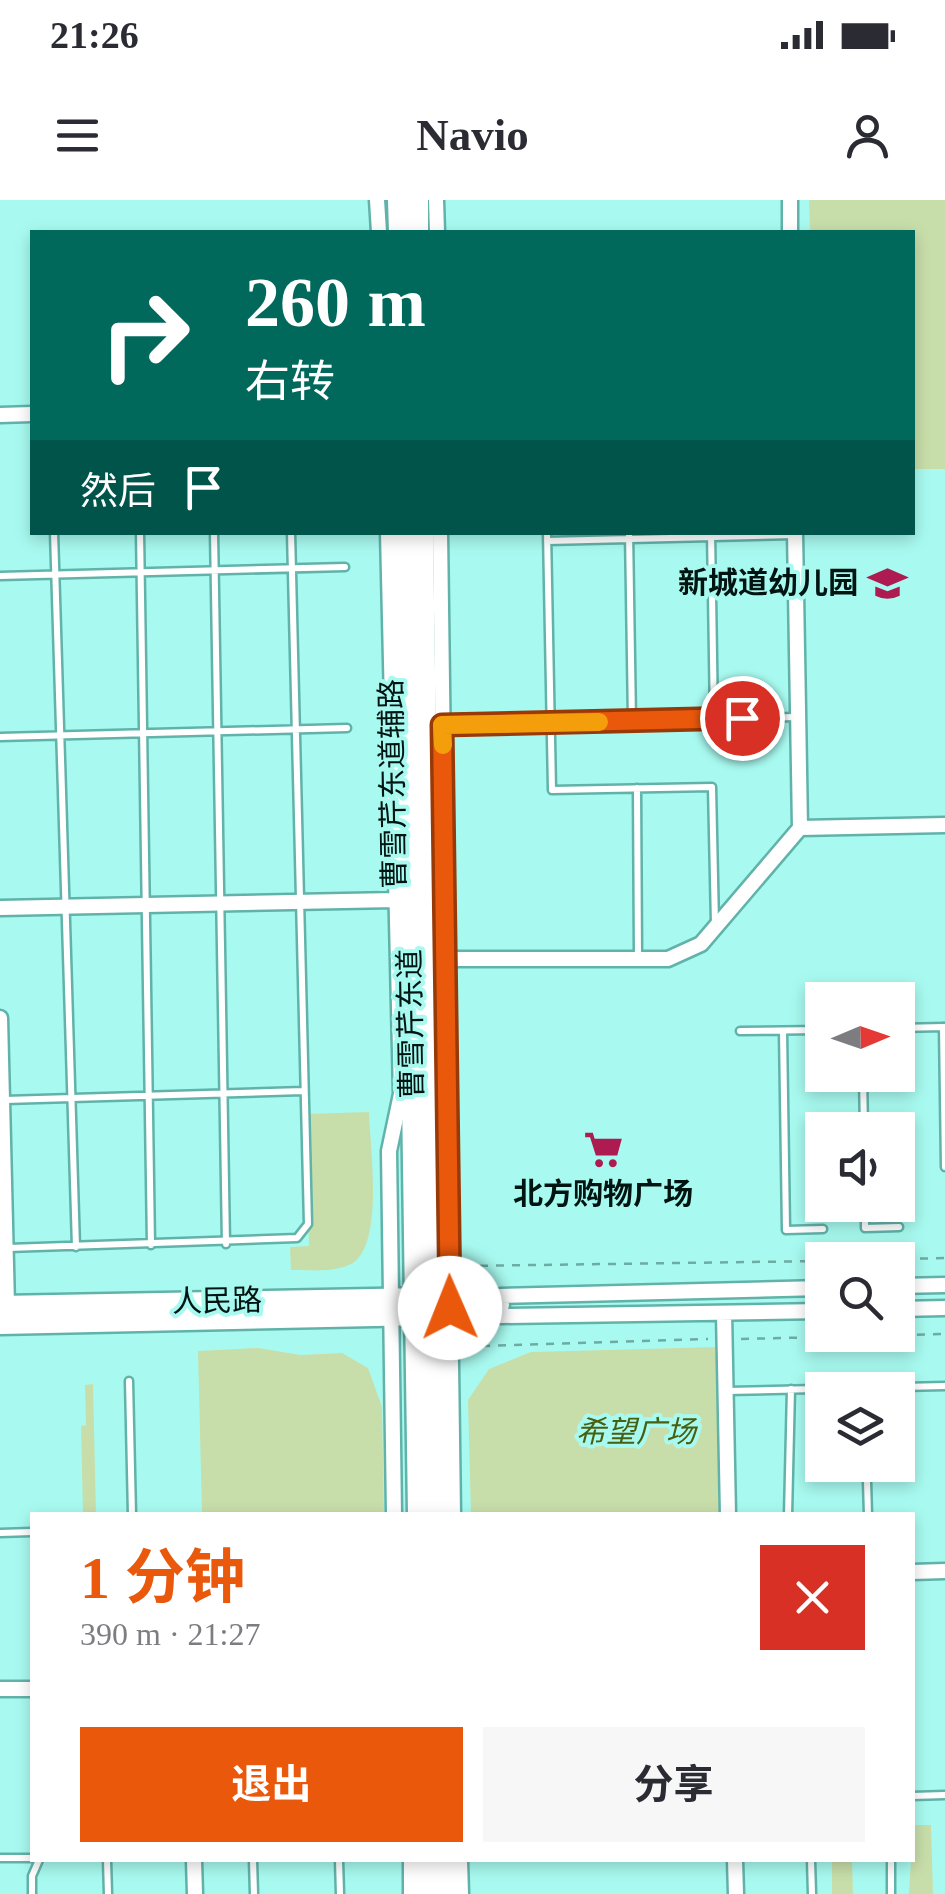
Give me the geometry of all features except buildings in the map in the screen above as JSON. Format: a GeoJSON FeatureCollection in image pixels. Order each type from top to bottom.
{"type":"FeatureCollection","features":[{"type":"Feature","properties":{"kind":"main road"},"geometry":{"type":"LineString","coordinates":[[398,200],[399,230]]}},
{"type":"Feature","properties":{"kind":"main road"},"geometry":{"type":"LineString","coordinates":[[418,200],[418,230]]}},
{"type":"Feature","properties":{"kind":"main road","name":"曹雪芹东道"},"geometry":{"type":"LineString","coordinates":[[404,535],[418,1512]]}},
{"type":"Feature","properties":{"kind":"main road","name":"曹雪芹东道"},"geometry":{"type":"LineString","coordinates":[[423,535],[438,958],[418,1307],[437,1512]]}},
{"type":"Feature","properties":{"kind":"main road","name":"人民路"},"geometry":{"type":"LineString","coordinates":[[2,1312],[418,1307]]}},
{"type":"Feature","properties":{"kind":"main road"},"geometry":{"type":"LineString","coordinates":[[426,1862],[427,1894]]}},
{"type":"Feature","properties":{"kind":"main road"},"geometry":{"type":"LineString","coordinates":[[444,1862],[444,1894]]}},
{"type":"Feature","properties":{"kind":"street"},"geometry":{"type":"LineString","coordinates":[[378,200],[378,230]]}},
{"type":"Feature","properties":{"kind":"street"},"geometry":{"type":"LineString","coordinates":[[436,200],[437,230]]}},
{"type":"Feature","properties":{"kind":"street"},"geometry":{"type":"LineString","coordinates":[[790,200],[790,230]]}},
{"type":"Feature","properties":{"kind":"street"},"geometry":{"type":"LineString","coordinates":[[0,415],[30,414]]}},
{"type":"Feature","properties":{"kind":"street","name":"曹雪芹东道辅路"},"geometry":{"type":"LineString","coordinates":[[388,535],[402,1094],[389,1151],[418,1307],[394,1512]]}},
{"type":"Feature","properties":{"kind":"street","name":"曹雪芹东道辅路"},"geometry":{"type":"LineString","coordinates":[[418,1307],[449,1260],[438,958],[440,535]]}},
{"type":"Feature","properties":{"kind":"street"},"geometry":{"type":"LineString","coordinates":[[438,958],[668,959],[701,944],[800,828],[795,535]]}},
{"type":"Feature","properties":{"kind":"street"},"geometry":{"type":"LineString","coordinates":[[800,828],[945,825]]}},
{"type":"Feature","properties":{"kind":"street"},"geometry":{"type":"LineString","coordinates":[[0,908],[395,900]]}},
{"type":"Feature","properties":{"kind":"street"},"geometry":{"type":"LineString","coordinates":[[0,1018],[6,1248],[2,1312]]}},
{"type":"Feature","properties":{"kind":"street"},"geometry":{"type":"LineString","coordinates":[[915,1286],[945,1285]]}},
{"type":"Feature","properties":{"kind":"street","name":"人民路"},"geometry":{"type":"LineString","coordinates":[[805,1288],[500,1296],[501,1316],[805,1311]]}},
{"type":"Feature","properties":{"kind":"street","name":"人民路"},"geometry":{"type":"LineString","coordinates":[[418,1307],[502,1305]]}},
{"type":"Feature","properties":{"kind":"street","name":"曹雪芹东道辅路"},"geometry":{"type":"LineString","coordinates":[[418,1307],[451,1364],[452,1512]]}},
{"type":"Feature","properties":{"kind":"street"},"geometry":{"type":"LineString","coordinates":[[915,1309],[945,1308]]}},
{"type":"Feature","properties":{"kind":"street"},"geometry":{"type":"LineString","coordinates":[[724,1313],[728,1512]]}},
{"type":"Feature","properties":{"kind":"street"},"geometry":{"type":"LineString","coordinates":[[915,1572],[945,1571]]}},
{"type":"Feature","properties":{"kind":"street"},"geometry":{"type":"LineString","coordinates":[[0,1689],[30,1688]]}},
{"type":"Feature","properties":{"kind":"street"},"geometry":{"type":"LineString","coordinates":[[194,1862],[194,1894]]}},
{"type":"Feature","properties":{"kind":"street"},"geometry":{"type":"LineString","coordinates":[[410,1862],[411,1894]]}},
{"type":"Feature","properties":{"kind":"street"},"geometry":{"type":"LineString","coordinates":[[460,1862],[461,1894]]}},
{"type":"Feature","properties":{"kind":"street"},"geometry":{"type":"LineString","coordinates":[[735,1862],[736,1894]]}},
{"type":"Feature","properties":{"kind":"lane"},"geometry":{"type":"LineString","coordinates":[[54,535],[76,1247]]}},
{"type":"Feature","properties":{"kind":"lane"},"geometry":{"type":"LineString","coordinates":[[140,535],[151,1245]]}},
{"type":"Feature","properties":{"kind":"lane"},"geometry":{"type":"LineString","coordinates":[[214,535],[226,1244]]}},
{"type":"Feature","properties":{"kind":"lane"},"geometry":{"type":"LineString","coordinates":[[6,1248],[226,1244],[297,1238],[308,1224],[292,535]]}},
{"type":"Feature","properties":{"kind":"lane"},"geometry":{"type":"LineString","coordinates":[[714,719],[711,535],[547,537],[552,790],[712,787],[715,927]]}},
{"type":"Feature","properties":{"kind":"lane"},"geometry":{"type":"LineString","coordinates":[[629,536],[632,721]]}},
{"type":"Feature","properties":{"kind":"lane"},"geometry":{"type":"LineString","coordinates":[[0,576],[346,567]]}},
{"type":"Feature","properties":{"kind":"lane"},"geometry":{"type":"LineString","coordinates":[[442,725],[798,718]]}},
{"type":"Feature","properties":{"kind":"lane"},"geometry":{"type":"LineString","coordinates":[[0,737],[347,728]]}},
{"type":"Feature","properties":{"kind":"lane"},"geometry":{"type":"LineString","coordinates":[[636,788],[638,959]]}},
{"type":"Feature","properties":{"kind":"lane"},"geometry":{"type":"LineString","coordinates":[[915,1028],[944,1027],[945,1166]]}},
{"type":"Feature","properties":{"kind":"lane"},"geometry":{"type":"LineString","coordinates":[[740,1031],[805,1030]]}},
{"type":"Feature","properties":{"kind":"lane"},"geometry":{"type":"LineString","coordinates":[[783,1031],[786,1230],[823,1229]]}},
{"type":"Feature","properties":{"kind":"lane"},"geometry":{"type":"LineString","coordinates":[[2,1100],[303,1091]]}},
{"type":"Feature","properties":{"kind":"lane"},"geometry":{"type":"LineString","coordinates":[[865,1222],[865,1228],[899,1227]]}},
{"type":"Feature","properties":{"kind":"lane"},"geometry":{"type":"LineString","coordinates":[[129,1381],[132,1512]]}},
{"type":"Feature","properties":{"kind":"lane"},"geometry":{"type":"LineString","coordinates":[[915,1387],[945,1386]]}},
{"type":"Feature","properties":{"kind":"lane"},"geometry":{"type":"LineString","coordinates":[[788,1512],[791,1389]]}},
{"type":"Feature","properties":{"kind":"lane"},"geometry":{"type":"LineString","coordinates":[[726,1390],[805,1389]]}},
{"type":"Feature","properties":{"kind":"lane"},"geometry":{"type":"LineString","coordinates":[[867,1482],[868,1512]]}},
{"type":"Feature","properties":{"kind":"lane"},"geometry":{"type":"LineString","coordinates":[[0,1533],[30,1532]]}},
{"type":"Feature","properties":{"kind":"lane"},"geometry":{"type":"LineString","coordinates":[[915,1796],[945,1795]]}},
{"type":"Feature","properties":{"kind":"lane"},"geometry":{"type":"LineString","coordinates":[[0,1858],[30,1859]]}},
{"type":"Feature","properties":{"kind":"lane"},"geometry":{"type":"LineString","coordinates":[[32,1894],[35,1862]]}},
{"type":"Feature","properties":{"kind":"lane"},"geometry":{"type":"LineString","coordinates":[[107,1862],[108,1894]]}},
{"type":"Feature","properties":{"kind":"lane"},"geometry":{"type":"LineString","coordinates":[[253,1862],[254,1894]]}},
{"type":"Feature","properties":{"kind":"lane"},"geometry":{"type":"LineString","coordinates":[[339,1862],[340,1894]]}},
{"type":"Feature","properties":{"kind":"lane"},"geometry":{"type":"LineString","coordinates":[[811,1862],[812,1894]]}},
{"type":"Feature","properties":{"kind":"lane"},"geometry":{"type":"LineString","coordinates":[[891,1862],[892,1894]]}},
{"type":"Feature","properties":{"kind":"path"},"geometry":{"type":"LineString","coordinates":[[915,1259],[945,1258]]}},
{"type":"Feature","properties":{"kind":"path"},"geometry":{"type":"LineString","coordinates":[[449,1260],[475,1268],[805,1261]]}},
{"type":"Feature","properties":{"kind":"path"},"geometry":{"type":"LineString","coordinates":[[451,1364],[464,1352],[480,1346],[945,1334]]}},
{"type":"Feature","properties":{"kind":"green space"},"geometry":{"type":"Polygon","coordinates":[[[809,200],[945,200],[945,469],[915,469],[915,230],[810,230],[809,200]]]}},
{"type":"Feature","properties":{"kind":"green space"},"geometry":{"type":"Polygon","coordinates":[[[369,1112],[373,1192],[369,1235],[363,1252],[353,1263],[339,1268],[291,1270],[290,1247],[309,1246],[305,1114],[369,1112]]]}},
{"type":"Feature","properties":{"kind":"green space","name":"希望广场"},"geometry":{"type":"Polygon","coordinates":[[[717,1347],[722,1512],[471,1512],[468,1400],[489,1369],[531,1352],[717,1347]]]}},
{"type":"Feature","properties":{"kind":"green space"},"geometry":{"type":"Polygon","coordinates":[[[258,1348],[301,1355],[342,1353],[368,1368],[382,1407],[384,1512],[202,1512],[198,1351],[258,1348]]]}},
{"type":"Feature","properties":{"kind":"green space"},"geometry":{"type":"Polygon","coordinates":[[[93,1384],[96,1512],[83,1512],[81,1426],[86,1425],[85,1385],[93,1384]]]}},
{"type":"Feature","properties":{"kind":"green space"},"geometry":{"type":"Polygon","coordinates":[[[915,1825],[931,1825],[933,1894],[909,1894],[911,1862],[915,1862],[915,1825]]]}},
{"type":"Feature","properties":{"kind":"green space"},"geometry":{"type":"Polygon","coordinates":[[[832,1862],[852,1862],[853,1894],[832,1894],[832,1862]]]}},
{"type":"Feature","properties":{"kind":"slow traffic"},"geometry":{"type":"LineString","coordinates":[[443,745],[442,725],[599,722]]}},
{"type":"Feature","properties":{"kind":"place","name":"新城道幼儿园"},"geometry":{"type":"Point","coordinates":[888,583]}},
{"type":"Feature","properties":{"kind":"place","name":"北方购物广场"},"geometry":{"type":"Point","coordinates":[603,1150]}},
{"type":"Feature","properties":{"kind":"route"},"geometry":{"type":"LineString","coordinates":[[450,1308],[442,725],[742,718]]}}]}
